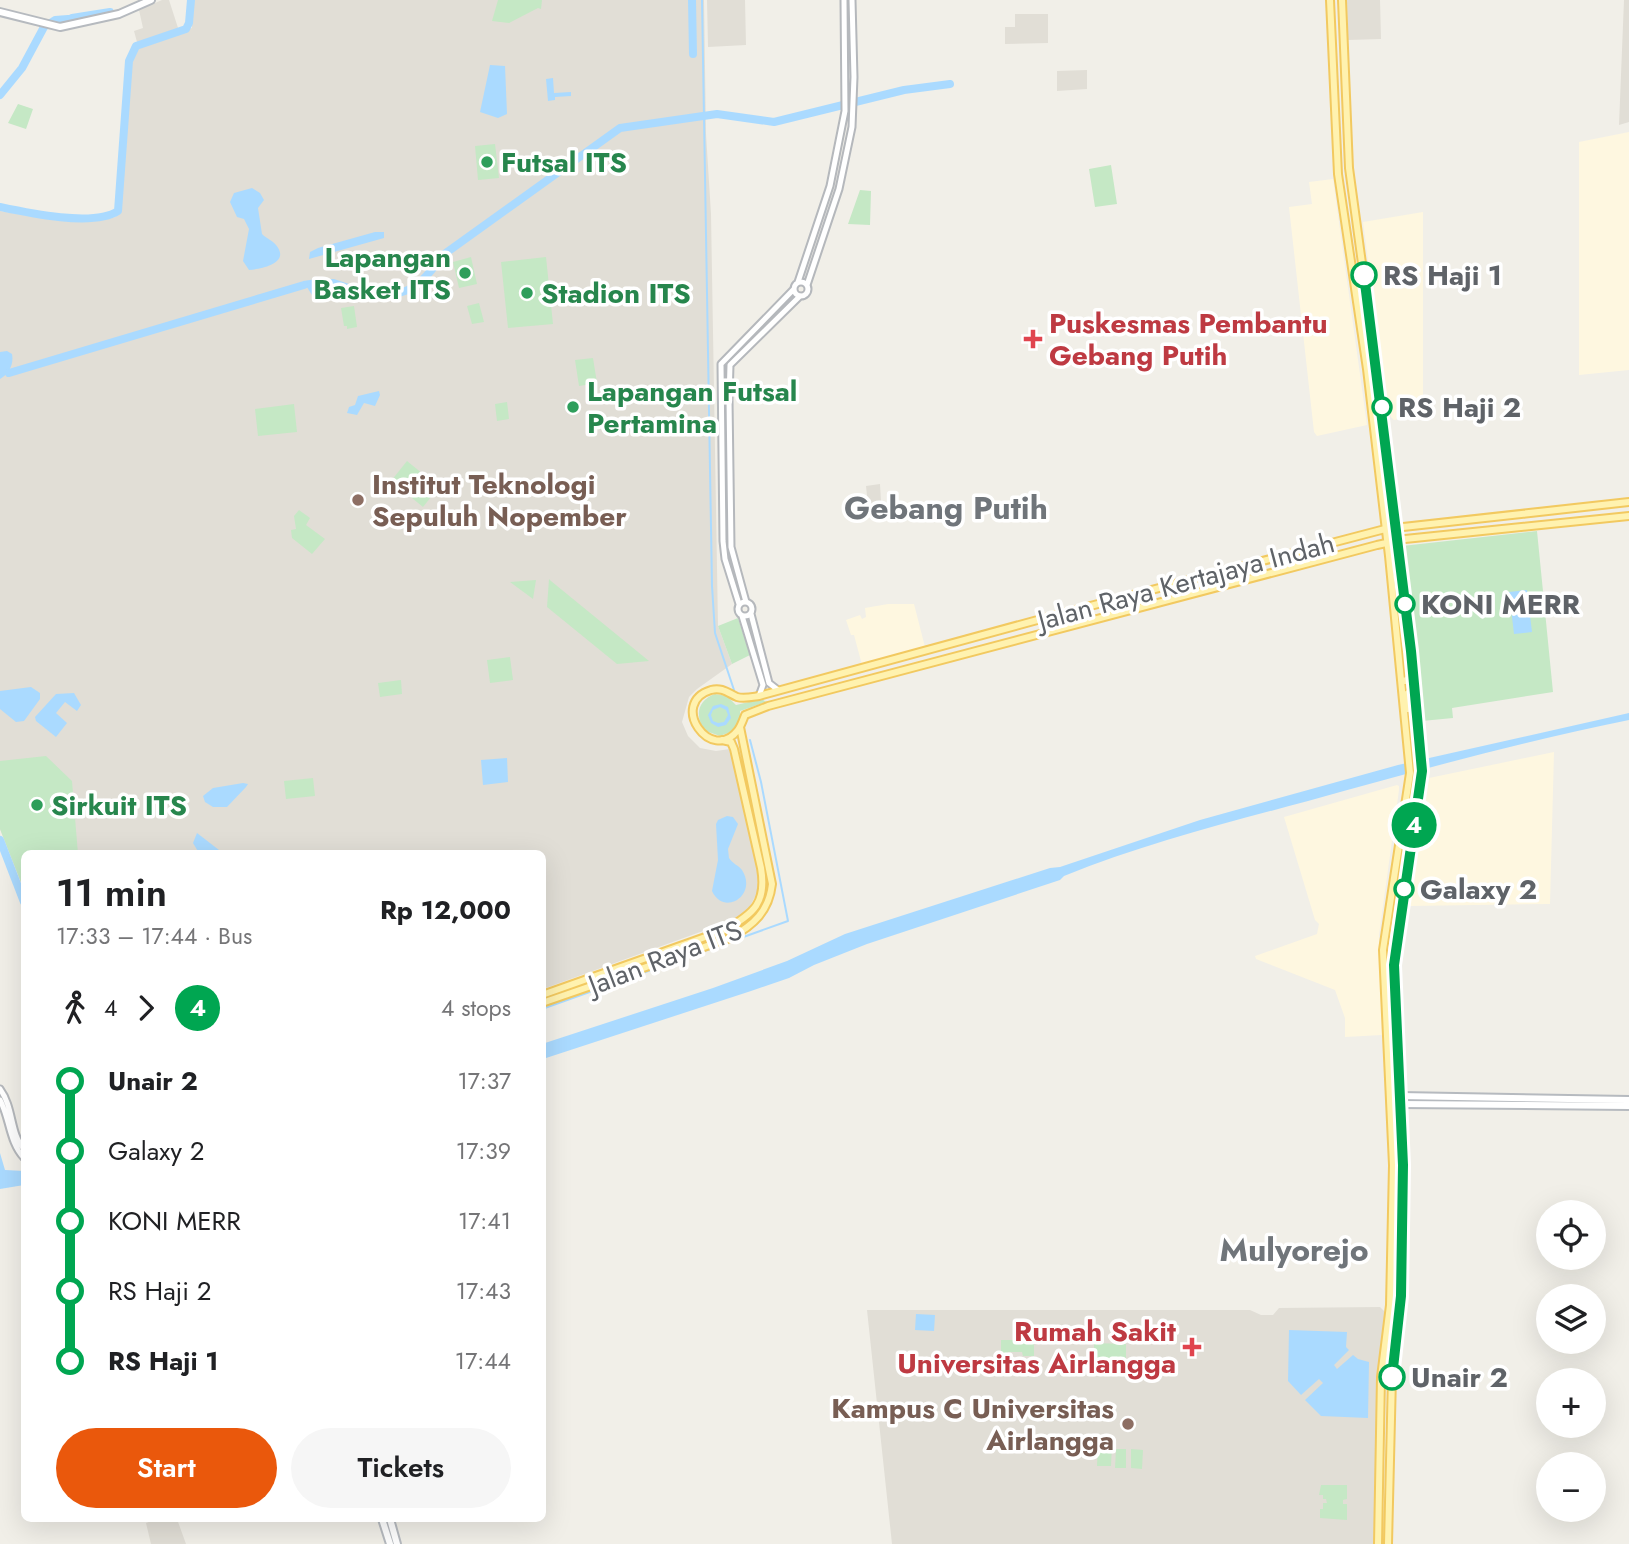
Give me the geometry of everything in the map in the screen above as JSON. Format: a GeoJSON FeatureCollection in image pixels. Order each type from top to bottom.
{"type":"FeatureCollection","features":[{"type":"Feature","properties":{"kind":"main road"},"geometry":{"type":"LineString","coordinates":[[0,12],[55,26],[72,25],[118,14],[151,0]]}},
{"type":"Feature","properties":{"kind":"main road"},"geometry":{"type":"LineString","coordinates":[[1330,0],[1338,174],[1366,362],[1410,773],[1383,950],[1393,1165],[1391,1294],[1381,1377],[1378,1544]]}},
{"type":"Feature","properties":{"kind":"main road"},"geometry":{"type":"LineString","coordinates":[[1342,0],[1349,169],[1385,428],[1422,771],[1395,952],[1403,1165],[1401,1296],[1392,1377],[1388,1544]]}},
{"type":"Feature","properties":{"kind":"main road"},"geometry":{"type":"LineString","coordinates":[[1334,101],[1345,100]]}},
{"type":"Feature","properties":{"kind":"main road"},"geometry":{"type":"LineString","coordinates":[[1335,112],[1342,108],[1346,111]]}},
{"type":"Feature","properties":{"kind":"main road"},"geometry":{"type":"LineString","coordinates":[[1366,362],[1376,361]]}},
{"type":"Feature","properties":{"kind":"main road","name":"Jalan Raya Kertajaya Indah"},"geometry":{"type":"LineString","coordinates":[[720,740],[709,738],[698,730],[693,717],[697,700],[707,692],[724,690],[739,697],[750,698],[1385,529],[1629,502]]}},
{"type":"Feature","properties":{"kind":"main road"},"geometry":{"type":"LineString","coordinates":[[1552,510],[1548,519],[1553,524]]}},
{"type":"Feature","properties":{"kind":"main road"},"geometry":{"type":"LineString","coordinates":[[1534,512],[1540,518],[1536,526]]}},
{"type":"Feature","properties":{"kind":"main road","name":"Jalan Raya Kertajaya Indah"},"geometry":{"type":"LineString","coordinates":[[740,727],[745,715],[768,706],[1387,543],[1629,516]]}},
{"type":"Feature","properties":{"kind":"main road"},"geometry":{"type":"LineString","coordinates":[[1189,580],[1192,593]]}},
{"type":"Feature","properties":{"kind":"main road"},"geometry":{"type":"LineString","coordinates":[[980,636],[984,649]]}},
{"type":"Feature","properties":{"kind":"main road"},"geometry":{"type":"LineString","coordinates":[[1401,680],[1409,679],[1407,658],[1411,651]]}},
{"type":"Feature","properties":{"kind":"main road"},"geometry":{"type":"LineString","coordinates":[[777,691],[775,698],[779,703]]}},
{"type":"Feature","properties":{"kind":"main road"},"geometry":{"type":"LineString","coordinates":[[1407,731],[1407,695],[1414,692]]}},
{"type":"Feature","properties":{"kind":"main road"},"geometry":{"type":"LineString","coordinates":[[762,695],[769,699],[768,706]]}},
{"type":"Feature","properties":{"kind":"main road"},"geometry":{"type":"LineString","coordinates":[[720,740],[732,736],[740,727]]}},
{"type":"Feature","properties":{"kind":"main road","name":"Jalan Raya ITS"},"geometry":{"type":"LineString","coordinates":[[546,994],[631,963],[641,964],[730,937],[756,921],[764,911],[772,884],[740,727]]}},
{"type":"Feature","properties":{"kind":"main road","name":"Jalan Raya ITS"},"geometry":{"type":"LineString","coordinates":[[546,1002],[635,970],[641,964],[725,930],[749,914],[762,896],[764,884],[755,837],[733,745],[729,741],[720,740]]}},
{"type":"Feature","properties":{"kind":"main road"},"geometry":{"type":"LineString","coordinates":[[753,828],[761,826]]}},
{"type":"Feature","properties":{"kind":"main road"},"geometry":{"type":"LineString","coordinates":[[755,837],[763,836]]}},
{"type":"Feature","properties":{"kind":"main road"},"geometry":{"type":"LineString","coordinates":[[631,963],[635,970]]}},
{"type":"Feature","properties":{"kind":"main road"},"geometry":{"type":"LineString","coordinates":[[1386,1035],[1389,1030],[1396,1031]]}},
{"type":"Feature","properties":{"kind":"main road"},"geometry":{"type":"LineString","coordinates":[[1400,1100],[1629,1106]]}},
{"type":"Feature","properties":{"kind":"main road"},"geometry":{"type":"LineString","coordinates":[[1538,1102],[1629,1100]]}},
{"type":"Feature","properties":{"kind":"main road"},"geometry":{"type":"LineString","coordinates":[[1393,1165],[1403,1165]]}},
{"type":"Feature","properties":{"kind":"main road"},"geometry":{"type":"LineString","coordinates":[[383,1522],[390,1544]]}},
{"type":"Feature","properties":{"kind":"main road"},"geometry":{"type":"LineString","coordinates":[[391,1522],[397,1544]]}},
{"type":"Feature","properties":{"kind":"street"},"geometry":{"type":"LineString","coordinates":[[777,691],[769,683],[751,614],[752,608],[742,603],[725,559],[721,364],[793,289],[830,186],[845,111],[844,0]]}},
{"type":"Feature","properties":{"kind":"street"},"geometry":{"type":"LineString","coordinates":[[762,695],[763,685],[742,616],[738,613],[742,603],[731,547],[730,370],[733,361],[807,292],[839,188],[850,138],[854,110],[852,0]]}},
{"type":"Feature","properties":{"kind":"street"},"geometry":{"type":"LineString","coordinates":[[841,135],[850,138]]}},
{"type":"Feature","properties":{"kind":"street"},"geometry":{"type":"LineString","coordinates":[[830,186],[839,188]]}},
{"type":"Feature","properties":{"kind":"street"},"geometry":{"type":"LineString","coordinates":[[797,282],[807,285]]}},
{"type":"Feature","properties":{"kind":"street"},"geometry":{"type":"LineString","coordinates":[[793,289],[800,296]]}},
{"type":"Feature","properties":{"kind":"street"},"geometry":{"type":"LineString","coordinates":[[720,411],[729,411]]}},
{"type":"Feature","properties":{"kind":"street"},"geometry":{"type":"LineString","coordinates":[[722,487],[731,486]]}},
{"type":"Feature","properties":{"kind":"street"},"geometry":{"type":"LineString","coordinates":[[742,616],[751,614]]}},
{"type":"Feature","properties":{"kind":"street"},"geometry":{"type":"LineString","coordinates":[[0,1089],[10,1108],[21,1144]]}},
{"type":"Feature","properties":{"kind":"street"},"geometry":{"type":"LineString","coordinates":[[0,1100],[9,1120],[15,1146],[21,1154]]}},
{"type":"Feature","properties":{"kind":"shaded area","name":"Institut Teknologi Sepuluh Nopember"},"geometry":{"type":"Polygon","coordinates":[[[162,0],[169,0],[179,31],[192,28],[192,0],[704,0],[706,134],[711,214],[718,626],[732,664],[689,697],[682,722],[688,736],[700,748],[716,751],[730,749],[758,869],[757,893],[749,908],[736,919],[546,988],[546,850],[21,850],[21,882],[0,829],[0,211],[53,220],[116,217],[132,45],[155,38],[137,42],[134,31],[143,28],[139,10],[162,0]]]}},
{"type":"Feature","properties":{"kind":"shaded area"},"geometry":{"type":"Polygon","coordinates":[[[707,0],[745,0],[746,45],[708,47],[707,0]]]}},
{"type":"Feature","properties":{"kind":"shaded area"},"geometry":{"type":"Polygon","coordinates":[[[1347,0],[1380,0],[1381,39],[1348,40],[1347,0]]]}},
{"type":"Feature","properties":{"kind":"shaded area"},"geometry":{"type":"Polygon","coordinates":[[[1624,0],[1629,0],[1629,122],[1619,125],[1624,0]]]}},
{"type":"Feature","properties":{"kind":"shaded area"},"geometry":{"type":"Polygon","coordinates":[[[1015,14],[1048,14],[1048,43],[1005,44],[1005,27],[1015,27],[1015,14]]]}},
{"type":"Feature","properties":{"kind":"shaded area"},"geometry":{"type":"Polygon","coordinates":[[[1087,70],[1087,89],[1057,91],[1057,71],[1087,70]]]}},
{"type":"Feature","properties":{"kind":"shaded area"},"geometry":{"type":"Polygon","coordinates":[[[1629,132],[1629,370],[1579,375],[1579,142],[1629,132]]]}},
{"type":"Feature","properties":{"kind":"shaded area"},"geometry":{"type":"Polygon","coordinates":[[[1333,179],[1367,425],[1317,436],[1314,432],[1289,207],[1312,204],[1309,182],[1333,179]]]}},
{"type":"Feature","properties":{"kind":"shaded area"},"geometry":{"type":"Polygon","coordinates":[[[1423,212],[1423,415],[1394,420],[1387,405],[1363,222],[1423,212]]]}},
{"type":"Feature","properties":{"kind":"shaded area"},"geometry":{"type":"Polygon","coordinates":[[[880,484],[881,502],[868,505],[866,486],[880,484]]]}},
{"type":"Feature","properties":{"kind":"shaded area"},"geometry":{"type":"Polygon","coordinates":[[[888,604],[914,604],[925,647],[862,665],[854,635],[851,635],[846,620],[860,615],[862,619],[866,617],[865,608],[888,604]]]}},
{"type":"Feature","properties":{"kind":"shaded area"},"geometry":{"type":"Polygon","coordinates":[[[1554,752],[1550,904],[1409,906],[1429,778],[1554,752]]]}},
{"type":"Feature","properties":{"kind":"shaded area"},"geometry":{"type":"Polygon","coordinates":[[[1397,785],[1399,790],[1379,935],[1382,1035],[1345,1037],[1345,1018],[1335,990],[1256,959],[1255,956],[1317,934],[1319,924],[1315,920],[1284,817],[1397,785]]]}},
{"type":"Feature","properties":{"kind":"shaded area","name":"Kampus C Universitas Airlangga"},"geometry":{"type":"Polygon","coordinates":[[[1380,1307],[1385,1315],[1378,1369],[1374,1544],[892,1544],[867,1310],[1250,1310],[1261,1315],[1273,1315],[1279,1308],[1380,1307]]]}},
{"type":"Feature","properties":{"kind":"shaded area"},"geometry":{"type":"Polygon","coordinates":[[[178,1522],[186,1544],[151,1544],[146,1523],[178,1522]]]}},
{"type":"Feature","properties":{"kind":"green space"},"geometry":{"type":"Polygon","coordinates":[[[498,0],[542,0],[541,9],[538,8],[509,23],[492,21],[498,0]]]}},
{"type":"Feature","properties":{"kind":"green space"},"geometry":{"type":"Polygon","coordinates":[[[18,104],[33,109],[26,129],[8,123],[18,104]]]}},
{"type":"Feature","properties":{"kind":"green space","name":"Futsal ITS"},"geometry":{"type":"Polygon","coordinates":[[[495,144],[499,178],[478,180],[475,146],[495,144]]]}},
{"type":"Feature","properties":{"kind":"green space"},"geometry":{"type":"Polygon","coordinates":[[[1111,165],[1117,204],[1095,207],[1089,169],[1111,165]]]}},
{"type":"Feature","properties":{"kind":"green space"},"geometry":{"type":"Polygon","coordinates":[[[860,190],[871,191],[870,225],[848,224],[860,190]]]}},
{"type":"Feature","properties":{"kind":"green space","name":"Lapangan Basket ITS"},"geometry":{"type":"Polygon","coordinates":[[[471,257],[477,284],[459,288],[453,262],[471,257]]]}},
{"type":"Feature","properties":{"kind":"green space","name":"Stadion ITS"},"geometry":{"type":"Polygon","coordinates":[[[546,257],[553,324],[508,328],[501,262],[546,257]]]}},
{"type":"Feature","properties":{"kind":"green space","name":"Lapangan Basket ITS"},"geometry":{"type":"Polygon","coordinates":[[[479,303],[484,322],[472,324],[467,306],[479,303]]]}},
{"type":"Feature","properties":{"kind":"green space"},"geometry":{"type":"Polygon","coordinates":[[[354,306],[357,327],[347,329],[341,308],[354,306]]]}},
{"type":"Feature","properties":{"kind":"green space"},"geometry":{"type":"Polygon","coordinates":[[[593,358],[597,383],[579,386],[575,360],[593,358]]]}},
{"type":"Feature","properties":{"kind":"green space"},"geometry":{"type":"Polygon","coordinates":[[[507,402],[509,419],[497,421],[495,404],[507,402]]]}},
{"type":"Feature","properties":{"kind":"green space"},"geometry":{"type":"Polygon","coordinates":[[[294,404],[297,432],[258,436],[255,409],[294,404]]]}},
{"type":"Feature","properties":{"kind":"green space"},"geometry":{"type":"Polygon","coordinates":[[[407,461],[439,487],[423,507],[391,481],[407,461]]]}},
{"type":"Feature","properties":{"kind":"green space"},"geometry":{"type":"Polygon","coordinates":[[[299,510],[310,518],[306,525],[325,539],[312,554],[292,538],[291,530],[296,529],[294,516],[299,510]]]}},
{"type":"Feature","properties":{"kind":"green space"},"geometry":{"type":"Polygon","coordinates":[[[1537,531],[1553,692],[1452,708],[1453,718],[1422,721],[1402,546],[1537,531]]]}},
{"type":"Feature","properties":{"kind":"green space"},"geometry":{"type":"Polygon","coordinates":[[[549,579],[649,661],[617,664],[547,607],[549,579]]]}},
{"type":"Feature","properties":{"kind":"green space"},"geometry":{"type":"Polygon","coordinates":[[[536,580],[533,599],[510,582],[536,580]]]}},
{"type":"Feature","properties":{"kind":"green space"},"geometry":{"type":"Polygon","coordinates":[[[738,618],[750,655],[732,664],[718,626],[738,618]]]}},
{"type":"Feature","properties":{"kind":"green space"},"geometry":{"type":"Polygon","coordinates":[[[510,657],[513,680],[490,683],[487,660],[510,657]]]}},
{"type":"Feature","properties":{"kind":"green space"},"geometry":{"type":"Polygon","coordinates":[[[401,680],[402,694],[380,697],[378,683],[401,680]]]}},
{"type":"Feature","properties":{"kind":"green space"},"geometry":{"type":"Polygon","coordinates":[[[715,694],[727,696],[736,705],[762,699],[766,702],[740,711],[740,718],[733,731],[720,736],[706,731],[699,715],[704,700],[715,694]]]}},
{"type":"Feature","properties":{"kind":"green space","name":"Sirkuit ITS"},"geometry":{"type":"Polygon","coordinates":[[[46,756],[72,781],[78,850],[21,850],[21,882],[0,829],[0,761],[46,756]]]}},
{"type":"Feature","properties":{"kind":"green space"},"geometry":{"type":"Polygon","coordinates":[[[313,778],[315,796],[286,799],[284,781],[313,778]]]}},
{"type":"Feature","properties":{"kind":"green space"},"geometry":{"type":"Polygon","coordinates":[[[1001,1340],[1034,1340],[1034,1356],[1023,1356],[1022,1352],[1008,1352],[1008,1356],[1001,1356],[1001,1340]]]}},
{"type":"Feature","properties":{"kind":"green space"},"geometry":{"type":"Polygon","coordinates":[[[1094,1343],[1126,1344],[1126,1367],[1121,1371],[1094,1371],[1094,1343]]]}},
{"type":"Feature","properties":{"kind":"green space"},"geometry":{"type":"Polygon","coordinates":[[[1098,1445],[1112,1445],[1111,1466],[1097,1466],[1098,1445]]]}},
{"type":"Feature","properties":{"kind":"green space"},"geometry":{"type":"Polygon","coordinates":[[[1116,1449],[1126,1449],[1126,1468],[1115,1468],[1116,1449]]]}},
{"type":"Feature","properties":{"kind":"green space"},"geometry":{"type":"Polygon","coordinates":[[[1131,1449],[1143,1450],[1142,1469],[1131,1468],[1131,1449]]]}},
{"type":"Feature","properties":{"kind":"green space"},"geometry":{"type":"Polygon","coordinates":[[[1321,1485],[1347,1485],[1347,1499],[1343,1500],[1343,1504],[1347,1504],[1347,1520],[1320,1518],[1320,1509],[1323,1509],[1323,1503],[1327,1503],[1323,1495],[1319,1495],[1321,1485]]]}},
{"type":"Feature","properties":{"kind":"water"},"geometry":{"type":"Polygon","coordinates":[[[490,65],[505,66],[507,114],[498,118],[480,112],[490,65]]]}},
{"type":"Feature","properties":{"kind":"water"},"geometry":{"type":"Polygon","coordinates":[[[553,78],[554,93],[571,92],[571,96],[555,97],[555,100],[548,101],[546,79],[553,78]]]}},
{"type":"Feature","properties":{"kind":"water"},"geometry":{"type":"Polygon","coordinates":[[[252,188],[260,193],[264,200],[258,208],[262,234],[276,245],[280,256],[273,264],[249,270],[243,261],[249,229],[244,219],[237,217],[230,202],[234,193],[252,188]]]}},
{"type":"Feature","properties":{"kind":"water"},"geometry":{"type":"Polygon","coordinates":[[[375,232],[384,232],[384,238],[309,259],[310,252],[318,248],[375,232]]]}},
{"type":"Feature","properties":{"kind":"water"},"geometry":{"type":"Polygon","coordinates":[[[334,279],[370,291],[369,296],[342,295],[321,300],[312,295],[303,281],[334,279]]]}},
{"type":"Feature","properties":{"kind":"water"},"geometry":{"type":"Polygon","coordinates":[[[7,351],[12,354],[11,365],[0,379],[0,352],[7,351]]]}},
{"type":"Feature","properties":{"kind":"water"},"geometry":{"type":"Polygon","coordinates":[[[379,391],[375,406],[364,403],[357,415],[347,413],[349,407],[355,405],[358,396],[379,391]]]}},
{"type":"Feature","properties":{"kind":"water"},"geometry":{"type":"Polygon","coordinates":[[[1527,590],[1532,632],[1514,634],[1509,592],[1527,590]]]}},
{"type":"Feature","properties":{"kind":"water"},"geometry":{"type":"Polygon","coordinates":[[[31,687],[40,693],[40,699],[24,721],[16,722],[0,709],[0,691],[31,687]]]}},
{"type":"Feature","properties":{"kind":"water"},"geometry":{"type":"Polygon","coordinates":[[[74,693],[81,705],[77,711],[65,702],[56,713],[67,723],[56,737],[36,721],[35,717],[56,694],[74,693]]]}},
{"type":"Feature","properties":{"kind":"water"},"geometry":{"type":"Polygon","coordinates":[[[721,704],[728,707],[731,718],[726,725],[718,727],[711,723],[708,715],[713,706],[721,704]],[[720,707],[713,710],[713,721],[724,722],[728,715],[726,710],[720,707]]]}},
{"type":"Feature","properties":{"kind":"water"},"geometry":{"type":"Polygon","coordinates":[[[1629,713],[1629,720],[1468,758],[1154,844],[1094,864],[1060,880],[867,944],[789,978],[546,1058],[546,1043],[713,988],[787,961],[845,934],[1200,820],[1398,765],[1629,713]]]}},
{"type":"Feature","properties":{"kind":"water"},"geometry":{"type":"Polygon","coordinates":[[[507,758],[508,782],[483,785],[481,760],[507,758]]]}},
{"type":"Feature","properties":{"kind":"water"},"geometry":{"type":"Polygon","coordinates":[[[248,784],[227,807],[213,807],[205,802],[203,796],[213,788],[248,784]]]}},
{"type":"Feature","properties":{"kind":"water"},"geometry":{"type":"Polygon","coordinates":[[[727,816],[733,817],[738,824],[728,849],[729,858],[742,870],[746,879],[743,894],[731,902],[717,899],[712,891],[718,860],[716,824],[727,816]]]}},
{"type":"Feature","properties":{"kind":"water"},"geometry":{"type":"Polygon","coordinates":[[[197,833],[219,850],[197,850],[193,843],[197,833]]]}},
{"type":"Feature","properties":{"kind":"water"},"geometry":{"type":"Polygon","coordinates":[[[0,1153],[5,1170],[21,1171],[21,1186],[0,1189],[0,1153]]]}},
{"type":"Feature","properties":{"kind":"water"},"geometry":{"type":"Polygon","coordinates":[[[916,1314],[935,1315],[934,1331],[915,1330],[916,1314]]]}},
{"type":"Feature","properties":{"kind":"water"},"geometry":{"type":"Polygon","coordinates":[[[1289,1330],[1347,1332],[1346,1347],[1349,1350],[1334,1365],[1337,1369],[1353,1355],[1369,1362],[1368,1418],[1321,1416],[1305,1400],[1323,1383],[1319,1379],[1301,1395],[1288,1381],[1289,1330]]]}},
{"type":"Feature","properties":{"kind":"waterway"},"geometry":{"type":"LineString","coordinates":[[0,207],[78,218],[107,216],[118,211],[129,61],[136,46],[186,29],[191,0]]}},
{"type":"Feature","properties":{"kind":"waterway"},"geometry":{"type":"LineString","coordinates":[[692,0],[693,54]]}},
{"type":"Feature","properties":{"kind":"waterway"},"geometry":{"type":"LineString","coordinates":[[702,0],[712,586],[715,633],[734,690]]}},
{"type":"Feature","properties":{"kind":"waterway"},"geometry":{"type":"LineString","coordinates":[[72,18],[110,12]]}},
{"type":"Feature","properties":{"kind":"waterway"},"geometry":{"type":"LineString","coordinates":[[0,95],[22,68],[44,27],[55,20],[68,19]]}},
{"type":"Feature","properties":{"kind":"waterway"},"geometry":{"type":"LineString","coordinates":[[369,294],[394,294],[412,288],[443,255],[620,128],[717,114],[774,122],[904,90],[950,84]]}},
{"type":"Feature","properties":{"kind":"waterway"},"geometry":{"type":"LineString","coordinates":[[9,373],[304,285]]}},
{"type":"Feature","properties":{"kind":"waterway"},"geometry":{"type":"LineString","coordinates":[[546,1008],[788,921],[761,782],[750,740]]}},
{"type":"Feature","properties":{"kind":"waterway"},"geometry":{"type":"LineString","coordinates":[[0,840],[21,894]]}},
{"type":"Feature","properties":{"kind":"bus line","name":"4"},"geometry":{"type":"LineString","coordinates":[[1364,275],[1411,651],[1422,771],[1394,965],[1403,1165],[1401,1296],[1392,1377]]}},
{"type":"Feature","properties":{"kind":"place","name":"Futsal ITS"},"geometry":{"type":"Point","coordinates":[487,162]}},
{"type":"Feature","properties":{"kind":"place","name":"Lapangan Basket ITS"},"geometry":{"type":"Point","coordinates":[465,273]}},
{"type":"Feature","properties":{"kind":"place","name":"RS Haji 1"},"geometry":{"type":"Point","coordinates":[1364,275]}},
{"type":"Feature","properties":{"kind":"place","name":"Stadion ITS"},"geometry":{"type":"Point","coordinates":[527,293]}},
{"type":"Feature","properties":{"kind":"place","name":"Puskesmas Pembantu Gebang Putih"},"geometry":{"type":"Point","coordinates":[1033,339]}},
{"type":"Feature","properties":{"kind":"place","name":"Lapangan Futsal Pertamina"},"geometry":{"type":"Point","coordinates":[573,407]}},
{"type":"Feature","properties":{"kind":"place","name":"RS Haji 2"},"geometry":{"type":"Point","coordinates":[1382,407]}},
{"type":"Feature","properties":{"kind":"place","name":"Institut Teknologi Sepuluh Nopember"},"geometry":{"type":"Point","coordinates":[358,500]}},
{"type":"Feature","properties":{"kind":"place","name":"KONI MERR"},"geometry":{"type":"Point","coordinates":[1405,604]}},
{"type":"Feature","properties":{"kind":"place","name":"Sirkuit ITS"},"geometry":{"type":"Point","coordinates":[37,805]}},
{"type":"Feature","properties":{"kind":"place","name":"Galaxy 2"},"geometry":{"type":"Point","coordinates":[1404,889]}},
{"type":"Feature","properties":{"kind":"place","name":"Rumah Sakit Universitas Airlangga"},"geometry":{"type":"Point","coordinates":[1192,1347]}},
{"type":"Feature","properties":{"kind":"place","name":"Unair 2"},"geometry":{"type":"Point","coordinates":[1392,1377]}},
{"type":"Feature","properties":{"kind":"place","name":"Kampus C Universitas Airlangga"},"geometry":{"type":"Point","coordinates":[1128,1424]}},
{"type":"Feature","properties":{"kind":"district","name":"Gebang Putih"},"geometry":{"type":"Point","coordinates":[946,508]}},
{"type":"Feature","properties":{"kind":"district","name":"Mulyorejo"},"geometry":{"type":"Point","coordinates":[1294,1250]}}]}
